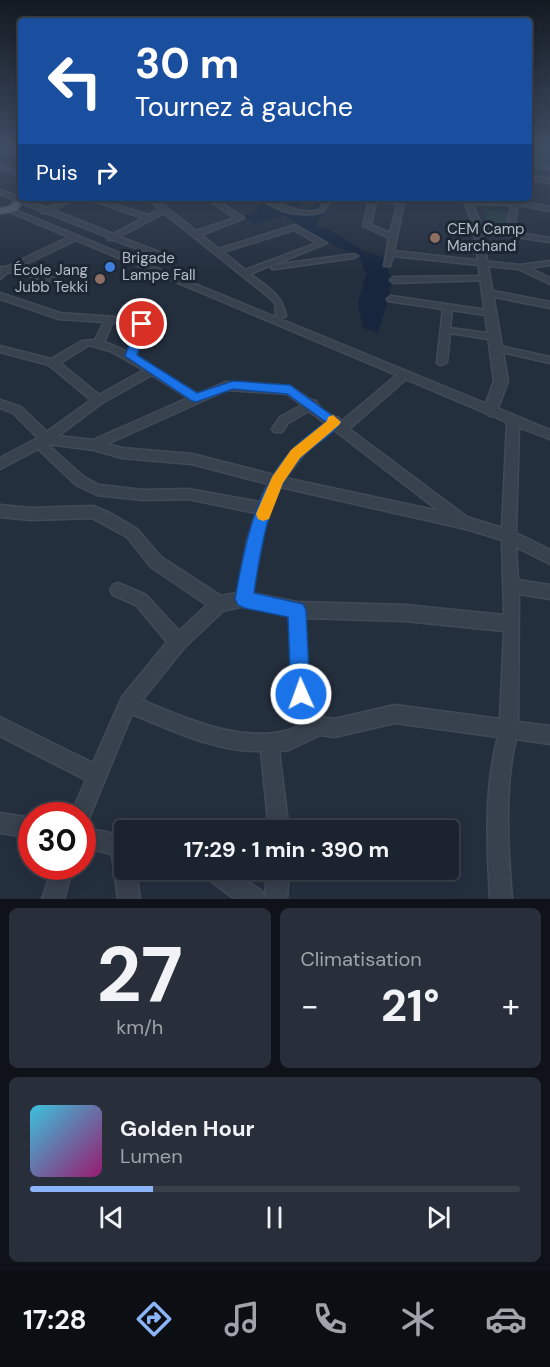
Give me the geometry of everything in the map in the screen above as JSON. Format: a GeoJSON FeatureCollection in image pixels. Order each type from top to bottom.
{"type":"FeatureCollection","features":[{"type":"Feature","properties":{"kind":"street"},"geometry":{"type":"LineString","coordinates":[[0,192],[11,204],[74,238],[404,375],[550,426]]}},
{"type":"Feature","properties":{"kind":"street"},"geometry":{"type":"LineString","coordinates":[[36,216],[68,201]]}},
{"type":"Feature","properties":{"kind":"street"},"geometry":{"type":"LineString","coordinates":[[97,201],[149,218]]}},
{"type":"Feature","properties":{"kind":"street"},"geometry":{"type":"LineString","coordinates":[[154,201],[220,251],[276,299],[281,316]]}},
{"type":"Feature","properties":{"kind":"street"},"geometry":{"type":"LineString","coordinates":[[196,234],[240,218],[214,201]]}},
{"type":"Feature","properties":{"kind":"street"},"geometry":{"type":"LineString","coordinates":[[268,201],[278,207],[310,213],[321,211],[328,201]]}},
{"type":"Feature","properties":{"kind":"street"},"geometry":{"type":"LineString","coordinates":[[371,201],[367,226],[393,237]]}},
{"type":"Feature","properties":{"kind":"street"},"geometry":{"type":"LineString","coordinates":[[387,264],[401,201]]}},
{"type":"Feature","properties":{"kind":"street"},"geometry":{"type":"LineString","coordinates":[[468,201],[478,229],[501,381],[492,407]]}},
{"type":"Feature","properties":{"kind":"street"},"geometry":{"type":"LineString","coordinates":[[510,234],[516,201],[550,209]]}},
{"type":"Feature","properties":{"kind":"street"},"geometry":{"type":"LineString","coordinates":[[11,204],[48,210],[167,258],[156,264]]}},
{"type":"Feature","properties":{"kind":"street"},"geometry":{"type":"LineString","coordinates":[[11,204],[281,316],[492,407],[513,420],[550,435]]}},
{"type":"Feature","properties":{"kind":"street"},"geometry":{"type":"LineString","coordinates":[[104,243],[166,209]]}},
{"type":"Feature","properties":{"kind":"street"},"geometry":{"type":"LineString","coordinates":[[220,251],[295,226],[323,243],[245,273]]}},
{"type":"Feature","properties":{"kind":"street"},"geometry":{"type":"LineString","coordinates":[[478,229],[550,240]]}},
{"type":"Feature","properties":{"kind":"street"},"geometry":{"type":"LineString","coordinates":[[2,272],[74,238]]}},
{"type":"Feature","properties":{"kind":"street"},"geometry":{"type":"LineString","coordinates":[[390,253],[520,267],[550,263]]}},
{"type":"Feature","properties":{"kind":"street"},"geometry":{"type":"LineString","coordinates":[[255,269],[354,256]]}},
{"type":"Feature","properties":{"kind":"street"},"geometry":{"type":"LineString","coordinates":[[520,267],[550,281]]}},
{"type":"Feature","properties":{"kind":"street"},"geometry":{"type":"LineString","coordinates":[[2,272],[60,282]]}},
{"type":"Feature","properties":{"kind":"street"},"geometry":{"type":"LineString","coordinates":[[394,280],[485,278]]}},
{"type":"Feature","properties":{"kind":"street"},"geometry":{"type":"LineString","coordinates":[[408,280],[408,302]]}},
{"type":"Feature","properties":{"kind":"street"},"geometry":{"type":"LineString","coordinates":[[488,293],[550,305]]}},
{"type":"Feature","properties":{"kind":"street"},"geometry":{"type":"LineString","coordinates":[[0,296],[59,316],[136,320],[142,323],[131,356]]}},
{"type":"Feature","properties":{"kind":"street"},"geometry":{"type":"LineString","coordinates":[[391,299],[491,313]]}},
{"type":"Feature","properties":{"kind":"street"},"geometry":{"type":"LineString","coordinates":[[442,362],[448,307]]}},
{"type":"Feature","properties":{"kind":"street"},"geometry":{"type":"LineString","coordinates":[[98,344],[110,319]]}},
{"type":"Feature","properties":{"kind":"street"},"geometry":{"type":"LineString","coordinates":[[446,330],[495,342],[550,360]]}},
{"type":"Feature","properties":{"kind":"street"},"geometry":{"type":"LineString","coordinates":[[53,363],[86,343],[98,344],[131,356],[150,371],[196,398]]}},
{"type":"Feature","properties":{"kind":"street"},"geometry":{"type":"LineString","coordinates":[[0,349],[53,363],[98,400]]}},
{"type":"Feature","properties":{"kind":"street"},"geometry":{"type":"LineString","coordinates":[[0,465],[43,441],[98,400],[150,371]]}},
{"type":"Feature","properties":{"kind":"street"},"geometry":{"type":"LineString","coordinates":[[244,599],[254,536],[277,481],[296,454],[404,375]]}},
{"type":"Feature","properties":{"kind":"street"},"geometry":{"type":"LineString","coordinates":[[94,445],[196,398],[233,385],[290,390],[339,424],[466,523]]}},
{"type":"Feature","properties":{"kind":"street"},"geometry":{"type":"LineString","coordinates":[[0,404],[17,410],[25,416],[43,441],[80,481],[97,490],[143,495],[188,495],[265,509]]}},
{"type":"Feature","properties":{"kind":"street"},"geometry":{"type":"LineString","coordinates":[[278,429],[284,420],[312,404]]}},
{"type":"Feature","properties":{"kind":"street"},"geometry":{"type":"LineString","coordinates":[[501,899],[498,854],[501,761],[509,730],[512,624],[509,536],[513,420]]}},
{"type":"Feature","properties":{"kind":"street"},"geometry":{"type":"LineString","coordinates":[[43,441],[94,445],[122,453],[192,459],[277,481],[466,523],[509,536],[550,557]]}},
{"type":"Feature","properties":{"kind":"street"},"geometry":{"type":"LineString","coordinates":[[0,511],[42,514],[93,512],[105,517],[132,533],[156,562],[219,604]]}},
{"type":"Feature","properties":{"kind":"street"},"geometry":{"type":"LineString","coordinates":[[511,586],[550,592]]}},
{"type":"Feature","properties":{"kind":"street"},"geometry":{"type":"LineString","coordinates":[[118,590],[141,600],[178,642]]}},
{"type":"Feature","properties":{"kind":"street"},"geometry":{"type":"LineString","coordinates":[[86,802],[128,703],[178,642],[219,604],[244,599],[297,610],[405,613],[512,624]]}},
{"type":"Feature","properties":{"kind":"street"},"geometry":{"type":"LineString","coordinates":[[297,610],[301,707],[307,719],[319,726],[334,728],[395,714],[550,735]]}},
{"type":"Feature","properties":{"kind":"street"},"geometry":{"type":"LineString","coordinates":[[128,703],[189,729],[246,743],[289,741],[319,726]]}},
{"type":"Feature","properties":{"kind":"street"},"geometry":{"type":"LineString","coordinates":[[0,726],[96,776]]}},
{"type":"Feature","properties":{"kind":"street"},"geometry":{"type":"LineString","coordinates":[[269,742],[278,820]]}},
{"type":"Feature","properties":{"kind":"street"},"geometry":{"type":"LineString","coordinates":[[0,823],[18,826]]}},
{"type":"Feature","properties":{"kind":"street"},"geometry":{"type":"LineString","coordinates":[[96,840],[114,843]]}},
{"type":"Feature","properties":{"kind":"street"},"geometry":{"type":"LineString","coordinates":[[53,899],[59,880]]}},
{"type":"Feature","properties":{"kind":"street"},"geometry":{"type":"LineString","coordinates":[[127,880],[129,899]]}},
{"type":"Feature","properties":{"kind":"street"},"geometry":{"type":"LineString","coordinates":[[226,880],[254,899]]}},
{"type":"Feature","properties":{"kind":"street"},"geometry":{"type":"LineString","coordinates":[[276,899],[277,880]]}},
{"type":"Feature","properties":{"kind":"green space"},"geometry":{"type":"Polygon","coordinates":[[[484,209],[509,212],[509,227],[487,224],[484,209]]]}},
{"type":"Feature","properties":{"kind":"water"},"geometry":{"type":"Polygon","coordinates":[[[262,201],[301,201],[297,208],[308,209],[320,201],[332,201],[324,215],[316,220],[317,227],[330,230],[360,249],[385,258],[391,283],[378,333],[363,328],[358,303],[366,274],[359,257],[307,232],[284,215],[256,224],[242,217],[258,210],[257,206],[263,203],[262,201]]]}},
{"type":"Feature","properties":{"kind":"slow traffic"},"geometry":{"type":"LineString","coordinates":[[263,514],[277,481],[296,454],[335,422],[333,420]]}},
{"type":"Feature","properties":{"kind":"place","name":"CEM Camp Marchand"},"geometry":{"type":"Point","coordinates":[435,238]}},
{"type":"Feature","properties":{"kind":"place","name":"Brigade Lampe Fall"},"geometry":{"type":"Point","coordinates":[110,267]}},
{"type":"Feature","properties":{"kind":"place","name":"École Jang Jubb Tekki"},"geometry":{"type":"Point","coordinates":[100,279]}},
{"type":"Feature","properties":{"kind":"route"},"geometry":{"type":"LineString","coordinates":[[142,324],[131,356],[150,371],[196,398],[233,385],[280,388],[297,393],[335,422],[296,454],[277,481],[254,536],[244,599],[297,610],[301,694]]}}]}
